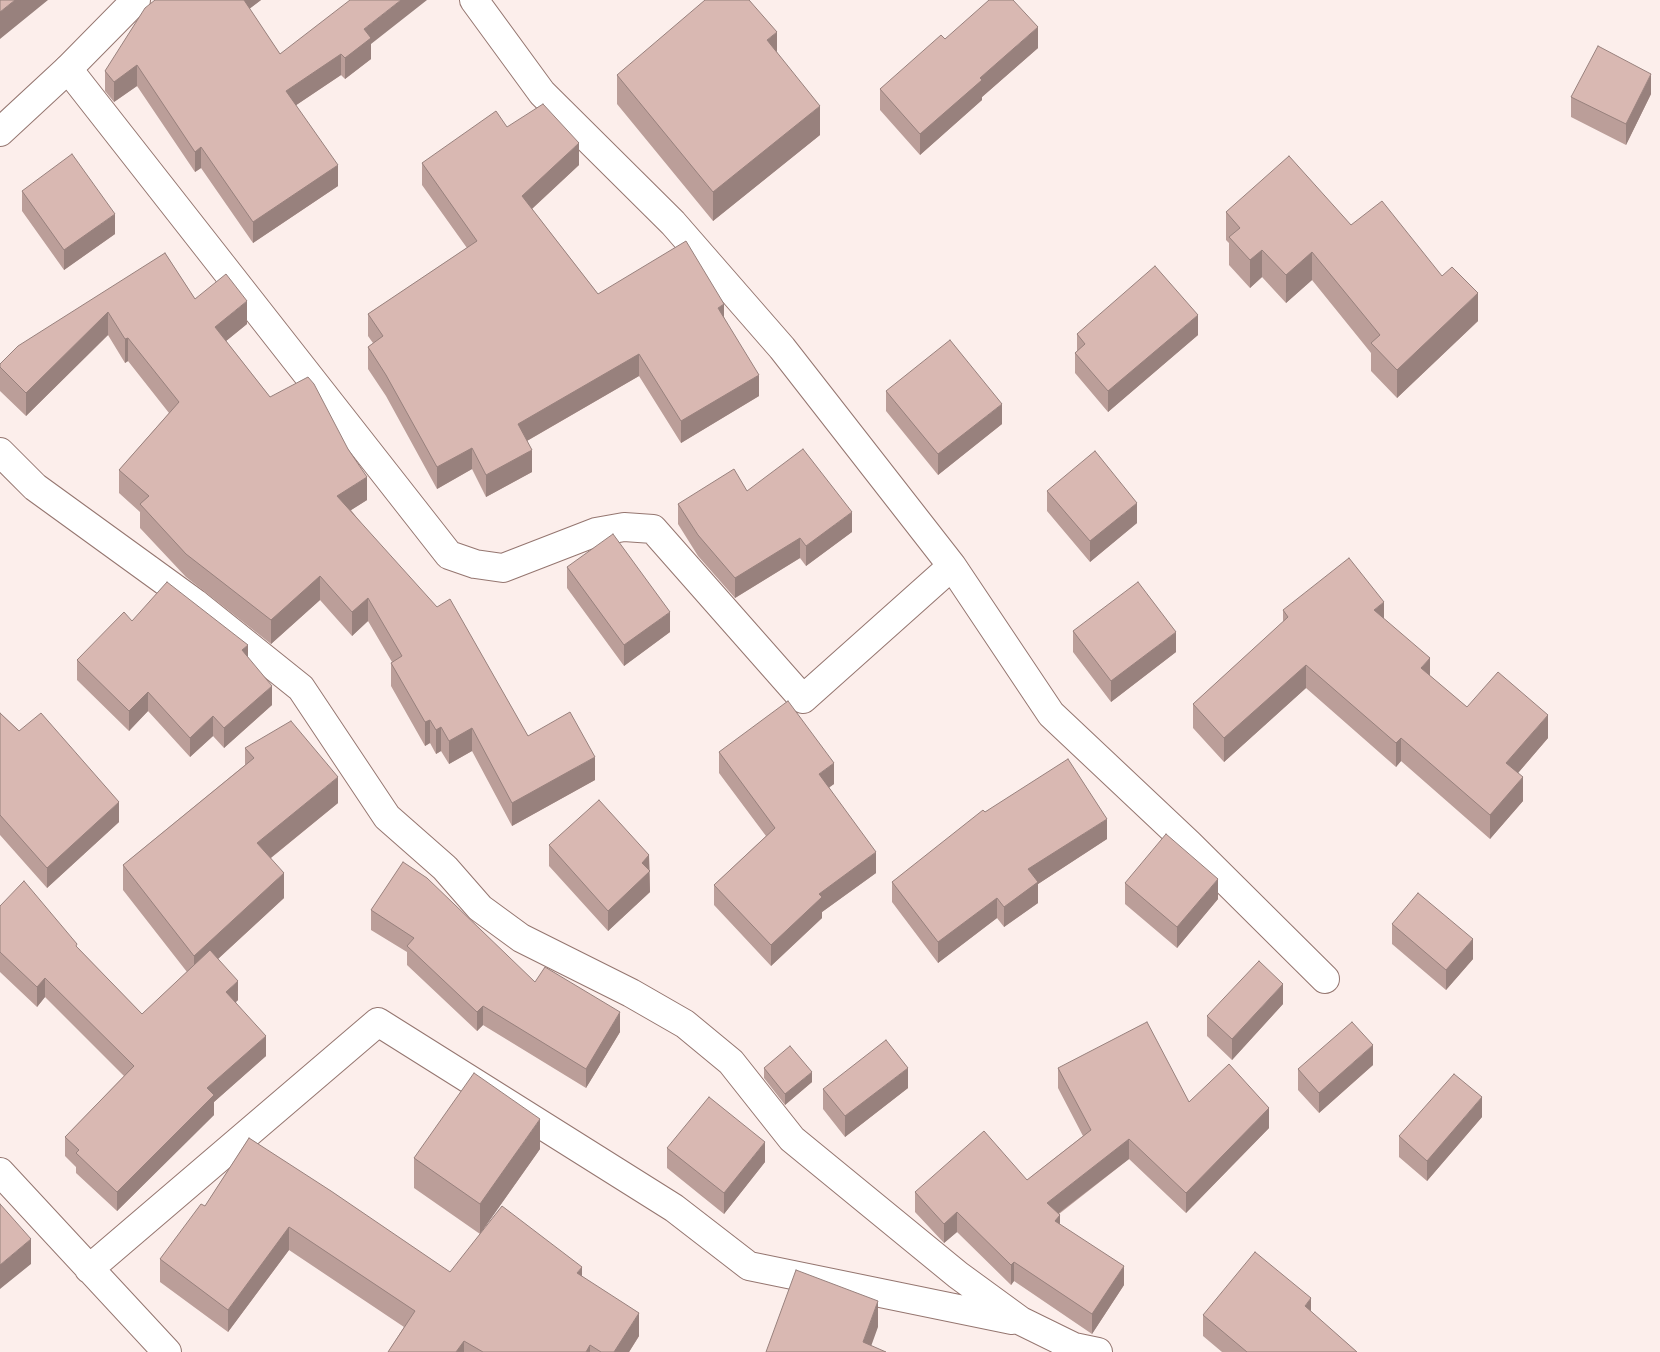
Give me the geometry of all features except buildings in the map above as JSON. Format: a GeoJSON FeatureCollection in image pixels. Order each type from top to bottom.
{"type":"FeatureCollection","features":[{"type":"Feature","properties":{"kind":"street"},"geometry":{"type":"LineString","coordinates":[[0,132],[68,69],[136,0]]}},
{"type":"Feature","properties":{"kind":"street"},"geometry":{"type":"LineString","coordinates":[[474,0],[542,93],[674,224],[782,348],[952,566],[1051,714],[1189,844],[1325,978]]}},
{"type":"Feature","properties":{"kind":"street"},"geometry":{"type":"LineString","coordinates":[[68,69],[449,555],[475,564],[503,568],[596,532],[624,527],[653,529],[803,699],[952,566]]}},
{"type":"Feature","properties":{"kind":"street"},"geometry":{"type":"LineString","coordinates":[[0,452],[35,487],[195,603],[301,688],[387,817],[445,868],[480,908],[521,938],[631,993],[685,1024],[731,1062],[792,1139],[958,1275],[1021,1321],[1074,1347],[1098,1352]]}},
{"type":"Feature","properties":{"kind":"street"},"geometry":{"type":"LineString","coordinates":[[89,1269],[378,1022],[674,1208],[749,1266],[1021,1321]]}},
{"type":"Feature","properties":{"kind":"street"},"geometry":{"type":"LineString","coordinates":[[0,1172],[167,1352]]}}]}
